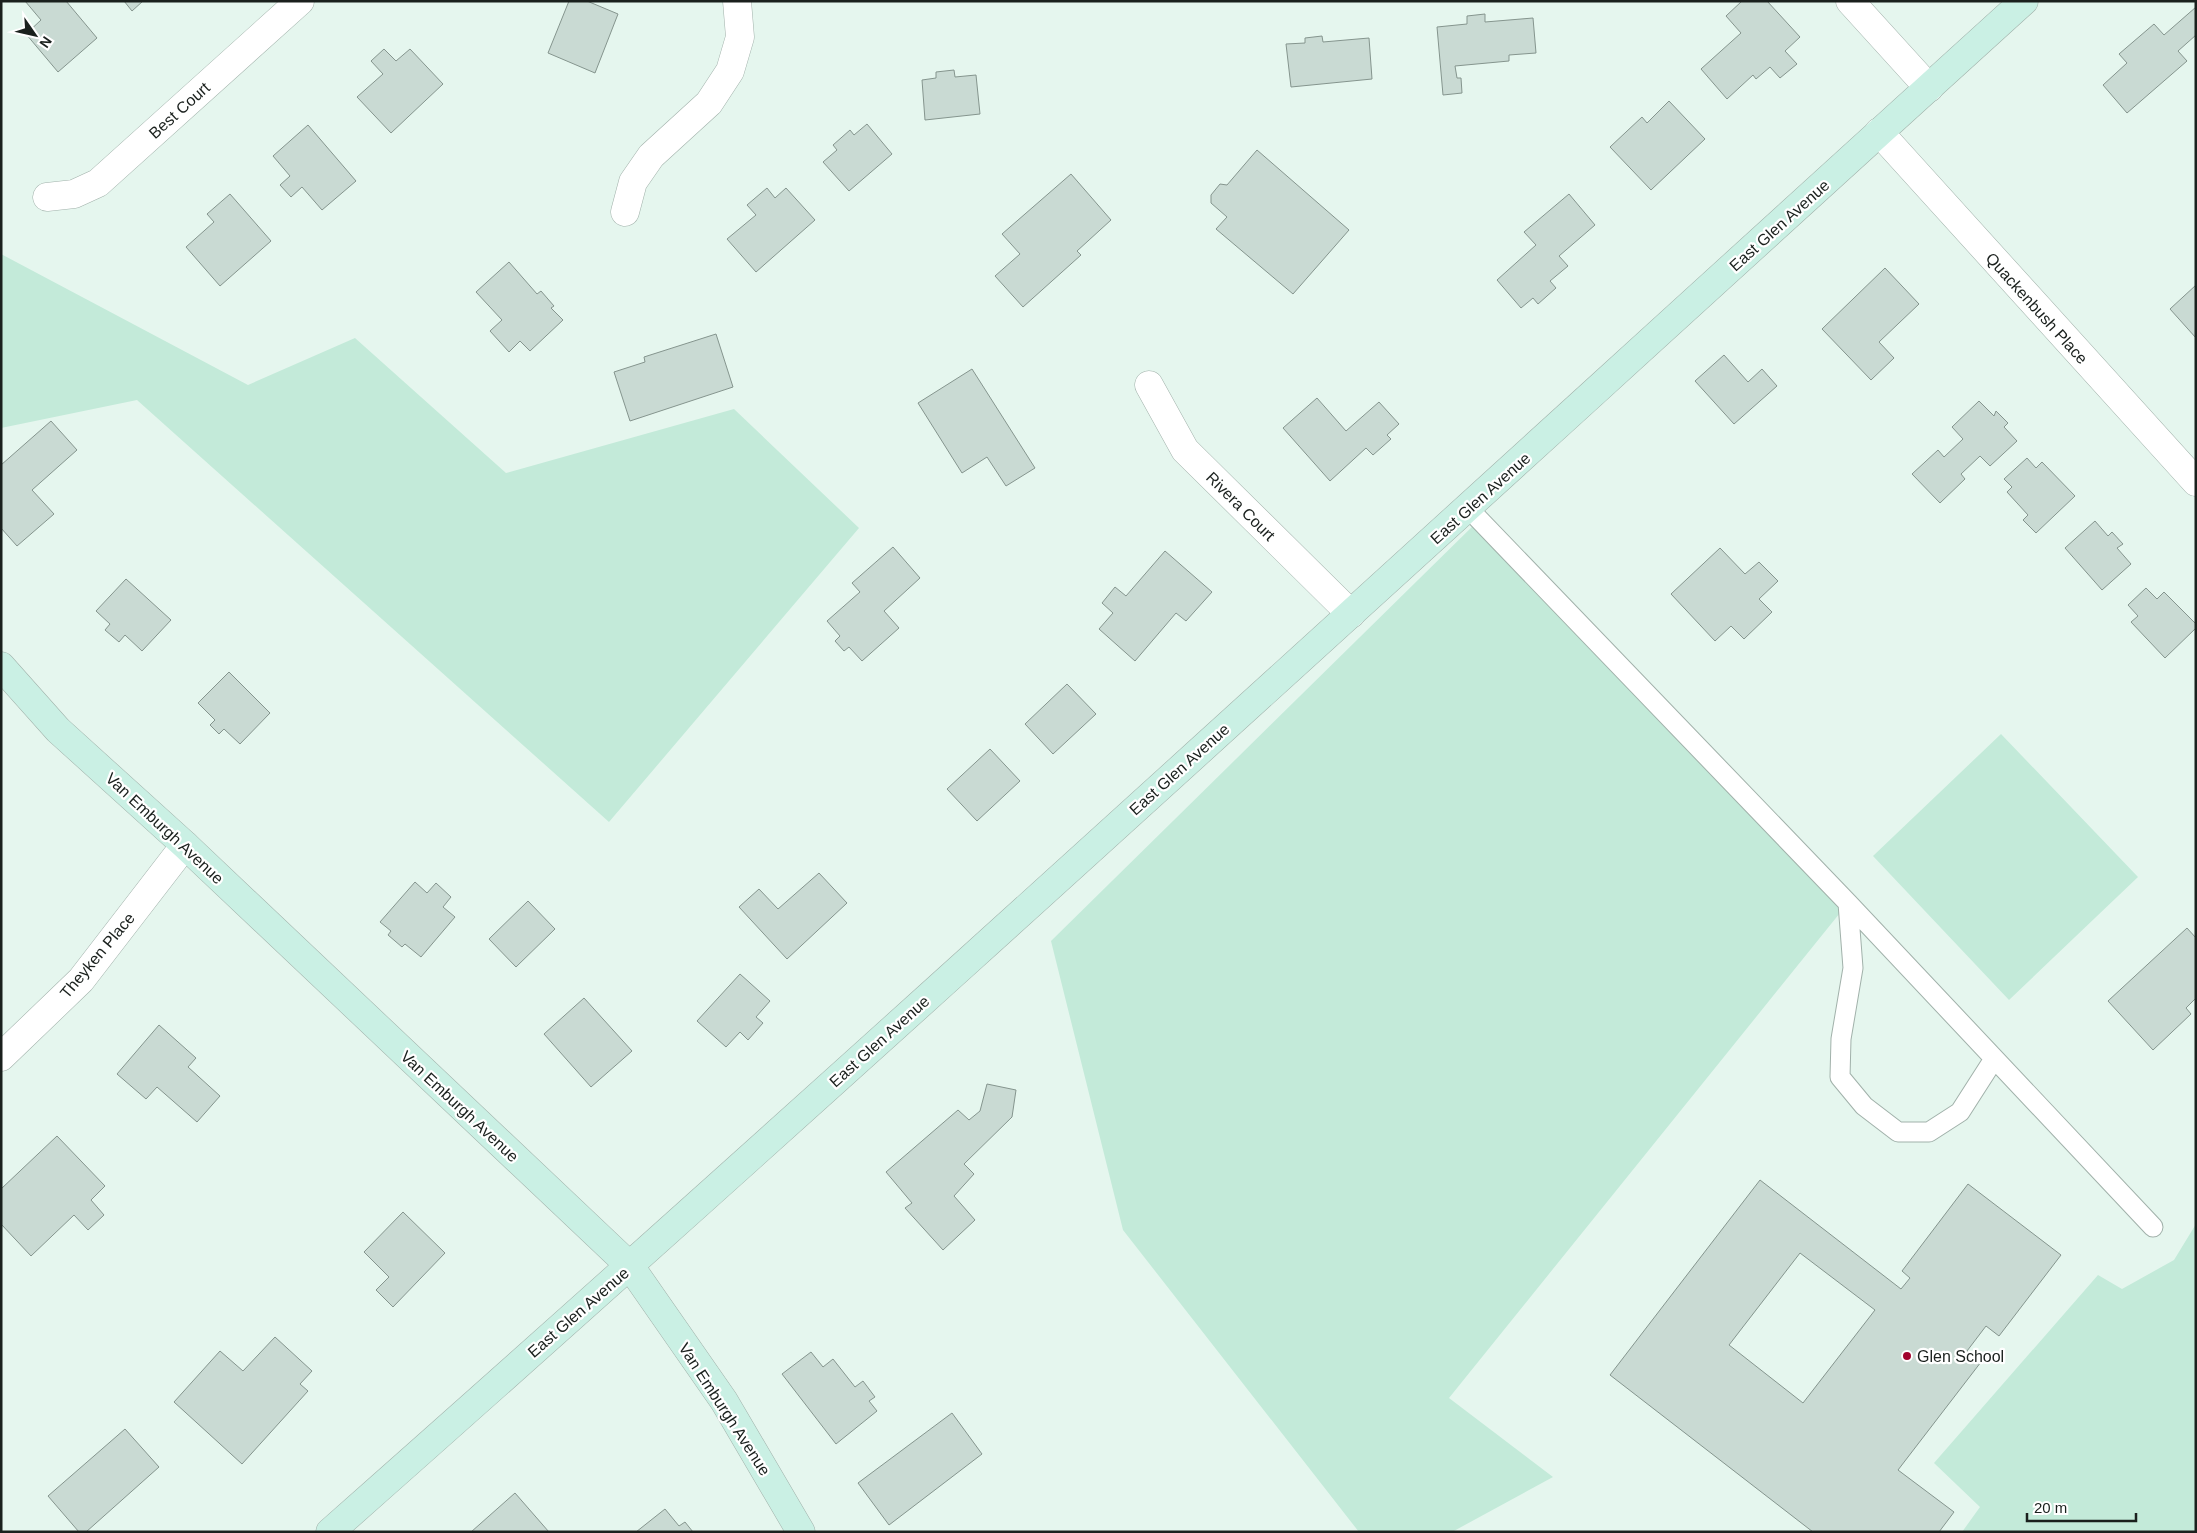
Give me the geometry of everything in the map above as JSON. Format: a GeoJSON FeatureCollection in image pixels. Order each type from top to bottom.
{"type":"FeatureCollection","features":[{"type":"Feature","properties":{"kind":"street","name":"Best Court"},"geometry":{"type":"LineString","coordinates":[[47,197],[74,194],[98,183],[300,1]]}},
{"type":"Feature","properties":{"kind":"street"},"geometry":{"type":"LineString","coordinates":[[625,212],[634,182],[651,156],[709,103],[730,71],[740,37],[737,1]]}},
{"type":"Feature","properties":{"kind":"street"},"geometry":{"type":"LineString","coordinates":[[1850,1],[1929,88]]}},
{"type":"Feature","properties":{"kind":"street","name":"East Glen Avenue"},"geometry":{"type":"LineString","coordinates":[[330,1532],[630,1266],[1468,508],[2024,1]]}},
{"type":"Feature","properties":{"kind":"street","name":"Quackenbush Place"},"geometry":{"type":"LineString","coordinates":[[1880,132],[2036,308],[2196,482]]}},
{"type":"Feature","properties":{"kind":"street","name":"Rivera Court"},"geometry":{"type":"LineString","coordinates":[[1149,385],[1185,450],[1350,614]]}},
{"type":"Feature","properties":{"kind":"street","name":"Van Emburgh Avenue"},"geometry":{"type":"LineString","coordinates":[[1,666],[58,730],[184,845],[630,1266],[724,1401],[801,1532]]}},
{"type":"Feature","properties":{"kind":"street","name":"Van Emburgh Avenue"},"geometry":{"type":"LineString","coordinates":[[1,694],[58,730]]}},
{"type":"Feature","properties":{"kind":"street","name":"Theyken Place"},"geometry":{"type":"LineString","coordinates":[[1,1057],[80,980],[184,845]]}},
{"type":"Feature","properties":{"kind":"lane"},"geometry":{"type":"LineString","coordinates":[[1468,508],[1848,903],[2153,1227]]}},
{"type":"Feature","properties":{"kind":"lane"},"geometry":{"type":"LineString","coordinates":[[1848,903],[1853,968],[1841,1039],[1840,1077],[1864,1106],[1898,1132],[1929,1132],[1960,1112],[1994,1059]]}},
{"type":"Feature","properties":{"kind":"green space"},"geometry":{"type":"Polygon","coordinates":[[[1,254],[248,385],[355,338],[506,473],[734,409],[859,528],[609,822],[137,400],[1,428],[1,254]]]}},
{"type":"Feature","properties":{"kind":"green space"},"geometry":{"type":"Polygon","coordinates":[[[1478,521],[1848,903],[1449,1398],[1553,1477],[1452,1532],[1359,1532],[1123,1230],[1051,941],[1478,521]]]}},
{"type":"Feature","properties":{"kind":"green space"},"geometry":{"type":"Polygon","coordinates":[[[2001,734],[2138,877],[2009,1000],[1873,856],[2001,734]]]}},
{"type":"Feature","properties":{"kind":"green space"},"geometry":{"type":"Polygon","coordinates":[[[2196,1224],[2196,1532],[1962,1532],[1980,1507],[1934,1463],[2098,1275],[2122,1289],[2174,1260],[2196,1224]]]}},
{"type":"Feature","properties":{"kind":"building"},"geometry":{"type":"Polygon","coordinates":[[[25,1],[66,1],[97,38],[58,72],[26,34],[41,20],[25,1]]]}},
{"type":"Feature","properties":{"kind":"building"},"geometry":{"type":"Polygon","coordinates":[[[124,1],[143,1],[132,11],[124,1]]]}},
{"type":"Feature","properties":{"kind":"building"},"geometry":{"type":"Polygon","coordinates":[[[569,1],[587,1],[618,14],[595,73],[548,53],[569,1]]]}},
{"type":"Feature","properties":{"kind":"building"},"geometry":{"type":"Polygon","coordinates":[[[1742,1],[1767,1],[1800,37],[1785,51],[1797,64],[1780,78],[1770,67],[1756,79],[1753,75],[1727,99],[1701,69],[1741,33],[1726,16],[1742,1]]]}},
{"type":"Feature","properties":{"kind":"building"},"geometry":{"type":"Polygon","coordinates":[[[2196,7],[2196,35],[2178,51],[2187,61],[2127,113],[2103,85],[2127,63],[2119,54],[2154,24],[2164,35],[2196,7]]]}},
{"type":"Feature","properties":{"kind":"building"},"geometry":{"type":"Polygon","coordinates":[[[1485,14],[1485,22],[1533,18],[1536,53],[1509,55],[1509,61],[1455,66],[1457,78],[1461,78],[1462,93],[1443,95],[1437,27],[1467,24],[1467,16],[1485,14]]]}},
{"type":"Feature","properties":{"kind":"building"},"geometry":{"type":"Polygon","coordinates":[[[1322,36],[1323,42],[1369,38],[1372,79],[1291,87],[1286,44],[1305,43],[1305,38],[1322,36]]]}},
{"type":"Feature","properties":{"kind":"building"},"geometry":{"type":"Polygon","coordinates":[[[384,49],[396,61],[410,49],[443,84],[391,133],[357,97],[383,74],[371,61],[384,49]]]}},
{"type":"Feature","properties":{"kind":"building"},"geometry":{"type":"Polygon","coordinates":[[[954,70],[955,77],[976,75],[980,114],[925,120],[922,80],[936,78],[936,72],[954,70]]]}},
{"type":"Feature","properties":{"kind":"building"},"geometry":{"type":"Polygon","coordinates":[[[1669,101],[1705,139],[1651,190],[1610,147],[1642,117],[1647,123],[1669,101]]]}},
{"type":"Feature","properties":{"kind":"building"},"geometry":{"type":"Polygon","coordinates":[[[867,124],[892,154],[849,191],[823,162],[837,150],[833,145],[850,130],[854,135],[867,124]]]}},
{"type":"Feature","properties":{"kind":"building"},"geometry":{"type":"Polygon","coordinates":[[[308,125],[356,181],[322,210],[302,187],[291,197],[280,185],[290,176],[273,156],[308,125]]]}},
{"type":"Feature","properties":{"kind":"building"},"geometry":{"type":"Polygon","coordinates":[[[1257,150],[1349,230],[1293,294],[1216,229],[1227,217],[1211,203],[1211,195],[1220,184],[1227,185],[1257,150]]]}},
{"type":"Feature","properties":{"kind":"building"},"geometry":{"type":"Polygon","coordinates":[[[1071,174],[1111,220],[1077,251],[1081,255],[1023,307],[995,276],[1020,254],[1002,234],[1071,174]]]}},
{"type":"Feature","properties":{"kind":"building"},"geometry":{"type":"Polygon","coordinates":[[[767,188],[775,198],[786,188],[815,220],[756,272],[727,239],[756,215],[747,205],[767,188]]]}},
{"type":"Feature","properties":{"kind":"building"},"geometry":{"type":"Polygon","coordinates":[[[230,194],[271,241],[220,286],[186,247],[214,222],[207,214],[230,194]]]}},
{"type":"Feature","properties":{"kind":"building"},"geometry":{"type":"Polygon","coordinates":[[[1569,194],[1595,225],[1559,256],[1568,266],[1550,281],[1556,288],[1538,304],[1533,298],[1521,308],[1497,280],[1536,245],[1524,232],[1569,194]]]}},
{"type":"Feature","properties":{"kind":"building"},"geometry":{"type":"Polygon","coordinates":[[[509,262],[537,294],[541,291],[554,306],[551,308],[563,320],[530,351],[520,341],[509,352],[490,331],[502,320],[476,292],[509,262]]]}},
{"type":"Feature","properties":{"kind":"building"},"geometry":{"type":"Polygon","coordinates":[[[1885,268],[1919,304],[1879,342],[1894,358],[1871,380],[1822,329],[1885,268]]]}},
{"type":"Feature","properties":{"kind":"building"},"geometry":{"type":"Polygon","coordinates":[[[2196,285],[2196,338],[2170,309],[2196,285]]]}},
{"type":"Feature","properties":{"kind":"building"},"geometry":{"type":"Polygon","coordinates":[[[716,334],[733,387],[630,421],[614,372],[645,362],[644,357],[716,334]]]}},
{"type":"Feature","properties":{"kind":"building"},"geometry":{"type":"Polygon","coordinates":[[[1724,355],[1748,382],[1762,369],[1777,386],[1734,424],[1695,381],[1724,355]]]}},
{"type":"Feature","properties":{"kind":"building"},"geometry":{"type":"Polygon","coordinates":[[[972,369],[1035,468],[1006,486],[987,457],[962,473],[918,403],[972,369]]]}},
{"type":"Feature","properties":{"kind":"building"},"geometry":{"type":"Polygon","coordinates":[[[1317,398],[1346,431],[1379,402],[1399,424],[1387,435],[1391,439],[1373,455],[1366,448],[1330,481],[1283,428],[1317,398]]]}},
{"type":"Feature","properties":{"kind":"building"},"geometry":{"type":"Polygon","coordinates":[[[1979,401],[1994,416],[1996,411],[2008,423],[2004,427],[2017,441],[1990,466],[1980,456],[1961,474],[1965,479],[1940,503],[1912,474],[1938,450],[1944,457],[1963,439],[1952,427],[1979,401]]]}},
{"type":"Feature","properties":{"kind":"building"},"geometry":{"type":"Polygon","coordinates":[[[51,421],[77,450],[32,490],[54,514],[17,546],[1,528],[1,465],[51,421]]]}},
{"type":"Feature","properties":{"kind":"building"},"geometry":{"type":"Polygon","coordinates":[[[2027,458],[2036,468],[2042,462],[2075,496],[2036,533],[2023,520],[2028,515],[2007,492],[2012,487],[2004,479],[2027,458]]]}},
{"type":"Feature","properties":{"kind":"building"},"geometry":{"type":"Polygon","coordinates":[[[2095,521],[2108,536],[2112,532],[2123,544],[2117,548],[2131,564],[2102,590],[2065,548],[2095,521]]]}},
{"type":"Feature","properties":{"kind":"building"},"geometry":{"type":"Polygon","coordinates":[[[893,547],[920,578],[884,611],[899,628],[862,661],[849,647],[844,651],[835,641],[840,636],[827,621],[860,592],[852,583],[893,547]]]}},
{"type":"Feature","properties":{"kind":"building"},"geometry":{"type":"Polygon","coordinates":[[[1720,548],[1745,574],[1759,562],[1778,581],[1759,599],[1772,612],[1744,639],[1731,626],[1715,641],[1671,594],[1720,548]]]}},
{"type":"Feature","properties":{"kind":"building"},"geometry":{"type":"Polygon","coordinates":[[[1165,551],[1212,592],[1186,621],[1176,613],[1135,661],[1099,629],[1113,613],[1102,603],[1115,587],[1126,596],[1165,551]]]}},
{"type":"Feature","properties":{"kind":"building"},"geometry":{"type":"Polygon","coordinates":[[[126,579],[171,620],[142,651],[125,635],[119,642],[105,630],[110,624],[96,611],[126,579]]]}},
{"type":"Feature","properties":{"kind":"building"},"geometry":{"type":"Polygon","coordinates":[[[2146,588],[2157,599],[2164,592],[2196,624],[2196,628],[2165,658],[2131,622],[2138,616],[2128,605],[2146,588]]]}},
{"type":"Feature","properties":{"kind":"building"},"geometry":{"type":"Polygon","coordinates":[[[229,672],[270,713],[240,744],[224,729],[219,734],[210,725],[215,720],[198,703],[229,672]]]}},
{"type":"Feature","properties":{"kind":"building"},"geometry":{"type":"Polygon","coordinates":[[[1067,684],[1096,714],[1053,754],[1025,724],[1067,684]]]}},
{"type":"Feature","properties":{"kind":"building"},"geometry":{"type":"Polygon","coordinates":[[[990,749],[1020,781],[977,821],[947,789],[990,749]]]}},
{"type":"Feature","properties":{"kind":"building"},"geometry":{"type":"Polygon","coordinates":[[[819,873],[847,903],[787,959],[739,907],[759,889],[778,909],[819,873]]]}},
{"type":"Feature","properties":{"kind":"building"},"geometry":{"type":"Polygon","coordinates":[[[415,882],[427,893],[436,883],[451,897],[443,907],[455,917],[421,957],[405,944],[402,947],[388,935],[391,931],[380,922],[415,882]]]}},
{"type":"Feature","properties":{"kind":"building"},"geometry":{"type":"Polygon","coordinates":[[[528,901],[555,929],[516,967],[489,939],[528,901]]]}},
{"type":"Feature","properties":{"kind":"building"},"geometry":{"type":"Polygon","coordinates":[[[2187,928],[2196,938],[2196,998],[2186,1008],[2191,1014],[2153,1050],[2108,1001],[2187,928]]]}},
{"type":"Feature","properties":{"kind":"building"},"geometry":{"type":"Polygon","coordinates":[[[740,974],[770,1001],[756,1017],[763,1023],[748,1040],[740,1032],[726,1047],[697,1021],[740,974]]]}},
{"type":"Feature","properties":{"kind":"building"},"geometry":{"type":"Polygon","coordinates":[[[584,998],[632,1051],[591,1087],[544,1034],[584,998]]]}},
{"type":"Feature","properties":{"kind":"building"},"geometry":{"type":"Polygon","coordinates":[[[159,1025],[196,1058],[188,1067],[220,1096],[197,1122],[157,1087],[146,1099],[117,1074],[159,1025]]]}},
{"type":"Feature","properties":{"kind":"building"},"geometry":{"type":"Polygon","coordinates":[[[987,1084],[1016,1090],[1012,1117],[964,1164],[974,1174],[954,1196],[975,1220],[943,1250],[905,1208],[912,1203],[886,1172],[958,1110],[969,1120],[980,1111],[987,1084]]]}},
{"type":"Feature","properties":{"kind":"building"},"geometry":{"type":"Polygon","coordinates":[[[57,1136],[105,1186],[91,1200],[104,1215],[88,1230],[74,1215],[31,1256],[1,1224],[1,1189],[57,1136]]]}},
{"type":"Feature","properties":{"kind":"building","name":"Glen School"},"geometry":{"type":"Polygon","coordinates":[[[1760,1180],[1901,1289],[1910,1278],[1902,1271],[1968,1184],[2061,1255],[1999,1336],[1986,1326],[1967,1351],[1981,1362],[1898,1470],[1954,1512],[1939,1532],[1813,1532],[1610,1375],[1760,1180]],[[1800,1253],[1729,1345],[1803,1403],[1875,1310],[1800,1253]]]}},
{"type":"Feature","properties":{"kind":"building"},"geometry":{"type":"Polygon","coordinates":[[[403,1212],[445,1253],[393,1307],[376,1290],[389,1277],[364,1252],[403,1212]]]}},
{"type":"Feature","properties":{"kind":"building"},"geometry":{"type":"Polygon","coordinates":[[[275,1337],[312,1371],[300,1384],[308,1391],[242,1464],[174,1402],[220,1351],[243,1371],[275,1337]]]}},
{"type":"Feature","properties":{"kind":"building"},"geometry":{"type":"Polygon","coordinates":[[[811,1352],[823,1367],[833,1359],[855,1387],[863,1381],[875,1397],[869,1401],[877,1411],[836,1444],[782,1374],[811,1352]]]}},
{"type":"Feature","properties":{"kind":"building"},"geometry":{"type":"Polygon","coordinates":[[[952,1413],[982,1454],[889,1525],[858,1483],[952,1413]]]}},
{"type":"Feature","properties":{"kind":"building"},"geometry":{"type":"Polygon","coordinates":[[[125,1429],[159,1467],[86,1532],[79,1532],[48,1496],[125,1429]]]}},
{"type":"Feature","properties":{"kind":"building"},"geometry":{"type":"Polygon","coordinates":[[[515,1493],[549,1532],[471,1532],[515,1493]]]}},
{"type":"Feature","properties":{"kind":"building"},"geometry":{"type":"Polygon","coordinates":[[[665,1509],[679,1526],[685,1522],[693,1532],[636,1532],[665,1509]]]}},
{"type":"Feature","properties":{"kind":"place","name":"Glen School"},"geometry":{"type":"Point","coordinates":[1907,1356]}}]}
